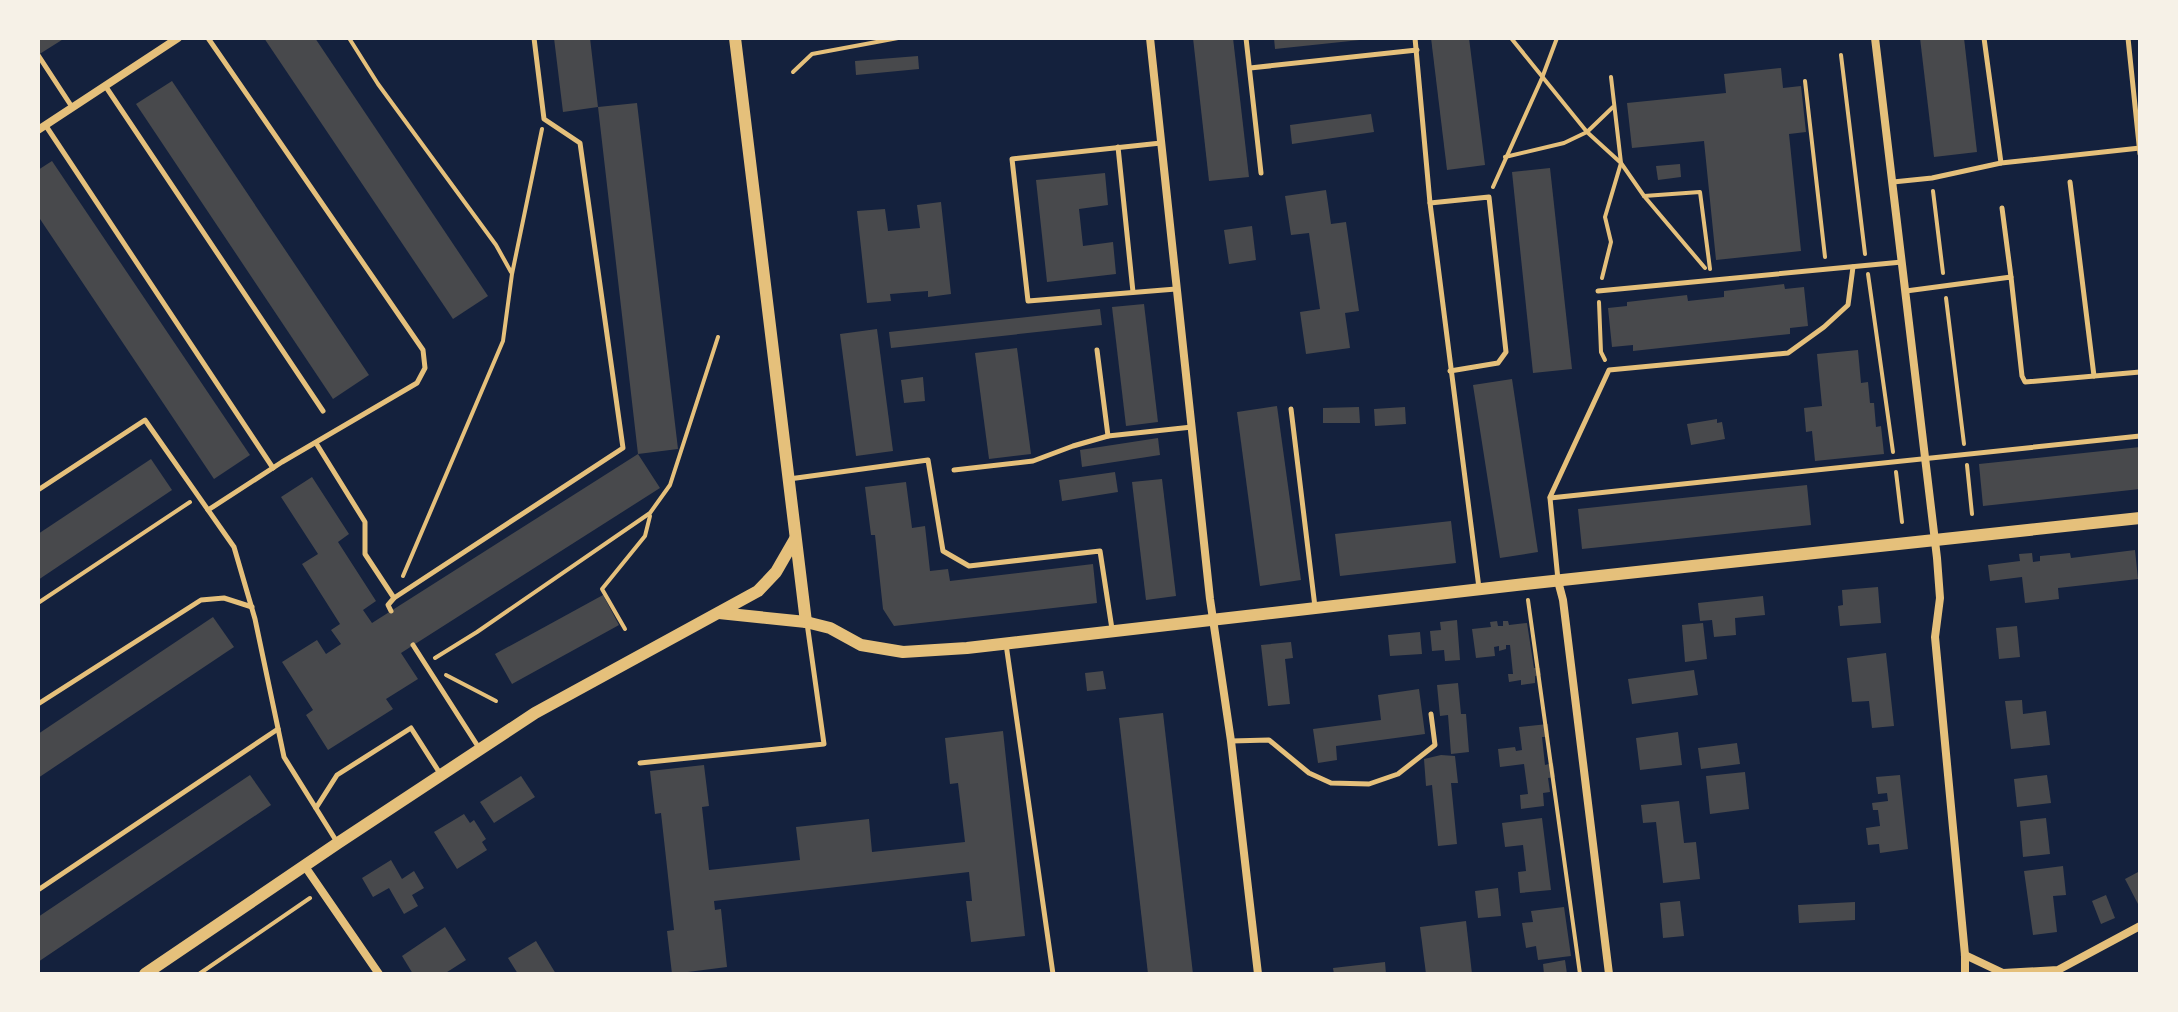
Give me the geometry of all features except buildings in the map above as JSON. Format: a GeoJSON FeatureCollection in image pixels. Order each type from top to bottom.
{"type":"FeatureCollection","features":[{"type":"Feature","properties":{"kind":"street"},"geometry":{"type":"LineString","coordinates":[[42,127],[178,38]]}},
{"type":"Feature","properties":{"kind":"street"},"geometry":{"type":"LineString","coordinates":[[735,38],[806,622]]}},
{"type":"Feature","properties":{"kind":"street"},"geometry":{"type":"LineString","coordinates":[[1150,38],[1214,619],[1258,974]]}},
{"type":"Feature","properties":{"kind":"street"},"geometry":{"type":"LineString","coordinates":[[1875,38],[1935,540],[1940,598],[1935,637],[1965,974]]}},
{"type":"Feature","properties":{"kind":"street"},"geometry":{"type":"LineString","coordinates":[[719,613],[806,622],[830,628],[861,645],[903,652],[967,648],[2140,518]]}},
{"type":"Feature","properties":{"kind":"street"},"geometry":{"type":"LineString","coordinates":[[145,974],[535,713],[758,591],[776,572],[795,539]]}},
{"type":"Feature","properties":{"kind":"street"},"geometry":{"type":"LineString","coordinates":[[1558,581],[1563,600],[1609,974]]}},
{"type":"Feature","properties":{"kind":"street"},"geometry":{"type":"LineString","coordinates":[[304,865],[379,974]]}},
{"type":"Feature","properties":{"kind":"street"},"geometry":{"type":"LineString","coordinates":[[1965,955],[2003,973],[2058,970],[2140,926]]}},
{"type":"Feature","properties":{"kind":"lane"},"geometry":{"type":"LineString","coordinates":[[208,38],[423,350],[425,368],[417,383],[208,510]]}},
{"type":"Feature","properties":{"kind":"lane"},"geometry":{"type":"LineString","coordinates":[[391,611],[388,605],[394,598],[623,448],[580,143],[544,119],[534,38]]}},
{"type":"Feature","properties":{"kind":"lane"},"geometry":{"type":"LineString","coordinates":[[1246,38],[1261,173]]}},
{"type":"Feature","properties":{"kind":"lane"},"geometry":{"type":"LineString","coordinates":[[1415,38],[1430,203],[1479,589]]}},
{"type":"Feature","properties":{"kind":"lane"},"geometry":{"type":"LineString","coordinates":[[1984,38],[2001,163]]}},
{"type":"Feature","properties":{"kind":"lane"},"geometry":{"type":"LineString","coordinates":[[2128,38],[2140,154]]}},
{"type":"Feature","properties":{"kind":"lane"},"geometry":{"type":"LineString","coordinates":[[1250,68],[1417,50]]}},
{"type":"Feature","properties":{"kind":"lane"},"geometry":{"type":"LineString","coordinates":[[38,55],[72,107]]}},
{"type":"Feature","properties":{"kind":"lane"},"geometry":{"type":"LineString","coordinates":[[105,86],[323,411]]}},
{"type":"Feature","properties":{"kind":"lane"},"geometry":{"type":"LineString","coordinates":[[42,127],[273,468]]}},
{"type":"Feature","properties":{"kind":"lane"},"geometry":{"type":"LineString","coordinates":[[1162,142],[1012,159],[1028,301],[1177,289]]}},
{"type":"Feature","properties":{"kind":"lane"},"geometry":{"type":"LineString","coordinates":[[1118,147],[1133,292]]}},
{"type":"Feature","properties":{"kind":"lane"},"geometry":{"type":"LineString","coordinates":[[1893,182],[1932,178],[2001,163],[2140,148]]}},
{"type":"Feature","properties":{"kind":"lane"},"geometry":{"type":"LineString","coordinates":[[2070,182],[2094,376]]}},
{"type":"Feature","properties":{"kind":"lane"},"geometry":{"type":"LineString","coordinates":[[1430,203],[1489,197],[1506,352],[1498,363],[1450,371]]}},
{"type":"Feature","properties":{"kind":"lane"},"geometry":{"type":"LineString","coordinates":[[2002,208],[2025,382],[2140,372]]}},
{"type":"Feature","properties":{"kind":"lane"},"geometry":{"type":"LineString","coordinates":[[1598,291],[1902,262]]}},
{"type":"Feature","properties":{"kind":"lane"},"geometry":{"type":"LineString","coordinates":[[1558,581],[1550,498],[1609,370],[1788,353],[1848,305],[1853,267]]}},
{"type":"Feature","properties":{"kind":"lane"},"geometry":{"type":"LineString","coordinates":[[1906,291],[2011,277]]}},
{"type":"Feature","properties":{"kind":"lane"},"geometry":{"type":"LineString","coordinates":[[1097,350],[1108,436]]}},
{"type":"Feature","properties":{"kind":"lane"},"geometry":{"type":"LineString","coordinates":[[1291,409],[1315,608]]}},
{"type":"Feature","properties":{"kind":"lane"},"geometry":{"type":"LineString","coordinates":[[38,490],[145,420],[234,547],[252,607],[284,757],[338,843]]}},
{"type":"Feature","properties":{"kind":"lane"},"geometry":{"type":"LineString","coordinates":[[954,470],[1033,461],[1108,436],[1192,427]]}},
{"type":"Feature","properties":{"kind":"lane"},"geometry":{"type":"LineString","coordinates":[[1550,498],[2140,436]]}},
{"type":"Feature","properties":{"kind":"lane"},"geometry":{"type":"LineString","coordinates":[[316,443],[365,522],[365,554],[394,598]]}},
{"type":"Feature","properties":{"kind":"lane"},"geometry":{"type":"LineString","coordinates":[[788,479],[928,460],[943,551],[969,566],[1100,551],[1112,631]]}},
{"type":"Feature","properties":{"kind":"lane"},"geometry":{"type":"LineString","coordinates":[[38,704],[201,600],[224,598],[252,607]]}},
{"type":"Feature","properties":{"kind":"lane"},"geometry":{"type":"LineString","coordinates":[[640,763],[824,744],[806,622]]}},
{"type":"Feature","properties":{"kind":"lane"},"geometry":{"type":"LineString","coordinates":[[1006,643],[1053,974]]}},
{"type":"Feature","properties":{"kind":"lane"},"geometry":{"type":"LineString","coordinates":[[413,645],[480,750]]}},
{"type":"Feature","properties":{"kind":"lane"},"geometry":{"type":"LineString","coordinates":[[1231,741],[1269,740],[1309,773],[1331,783],[1369,784],[1398,774],[1435,745],[1431,714]]}},
{"type":"Feature","properties":{"kind":"lane"},"geometry":{"type":"LineString","coordinates":[[316,808],[337,775],[411,728],[441,775]]}},
{"type":"Feature","properties":{"kind":"lane"},"geometry":{"type":"LineString","coordinates":[[38,890],[278,729]]}},
{"type":"Feature","properties":{"kind":"path"},"geometry":{"type":"LineString","coordinates":[[349,38],[378,84],[496,245],[512,274]]}},
{"type":"Feature","properties":{"kind":"path"},"geometry":{"type":"LineString","coordinates":[[793,72],[812,54],[898,38]]}},
{"type":"Feature","properties":{"kind":"path"},"geometry":{"type":"LineString","coordinates":[[1511,38],[1587,132],[1621,163],[1644,196],[1711,274],[1700,192],[1644,196]]}},
{"type":"Feature","properties":{"kind":"path"},"geometry":{"type":"LineString","coordinates":[[1489,197],[1557,38]]}},
{"type":"Feature","properties":{"kind":"path"},"geometry":{"type":"LineString","coordinates":[[1841,55],[1902,522]]}},
{"type":"Feature","properties":{"kind":"path"},"geometry":{"type":"LineString","coordinates":[[1609,370],[1601,352],[1598,291],[1611,242],[1605,217],[1621,163],[1611,77]]}},
{"type":"Feature","properties":{"kind":"path"},"geometry":{"type":"LineString","coordinates":[[1805,81],[1827,269]]}},
{"type":"Feature","properties":{"kind":"path"},"geometry":{"type":"LineString","coordinates":[[1505,157],[1564,143],[1587,132],[1615,106]]}},
{"type":"Feature","properties":{"kind":"path"},"geometry":{"type":"LineString","coordinates":[[394,598],[503,341],[512,274],[544,119]]}},
{"type":"Feature","properties":{"kind":"path"},"geometry":{"type":"LineString","coordinates":[[1932,178],[1972,514]]}},
{"type":"Feature","properties":{"kind":"path"},"geometry":{"type":"LineString","coordinates":[[424,664],[477,632],[650,513],[670,485],[718,337]]}},
{"type":"Feature","properties":{"kind":"path"},"geometry":{"type":"LineString","coordinates":[[38,603],[199,497]]}},
{"type":"Feature","properties":{"kind":"path"},"geometry":{"type":"LineString","coordinates":[[625,629],[602,589],[645,536],[650,513]]}},
{"type":"Feature","properties":{"kind":"path"},"geometry":{"type":"LineString","coordinates":[[1525,584],[1580,974]]}},
{"type":"Feature","properties":{"kind":"path"},"geometry":{"type":"LineString","coordinates":[[424,664],[496,701]]}},
{"type":"Feature","properties":{"kind":"path"},"geometry":{"type":"LineString","coordinates":[[199,974],[321,890]]}}]}
